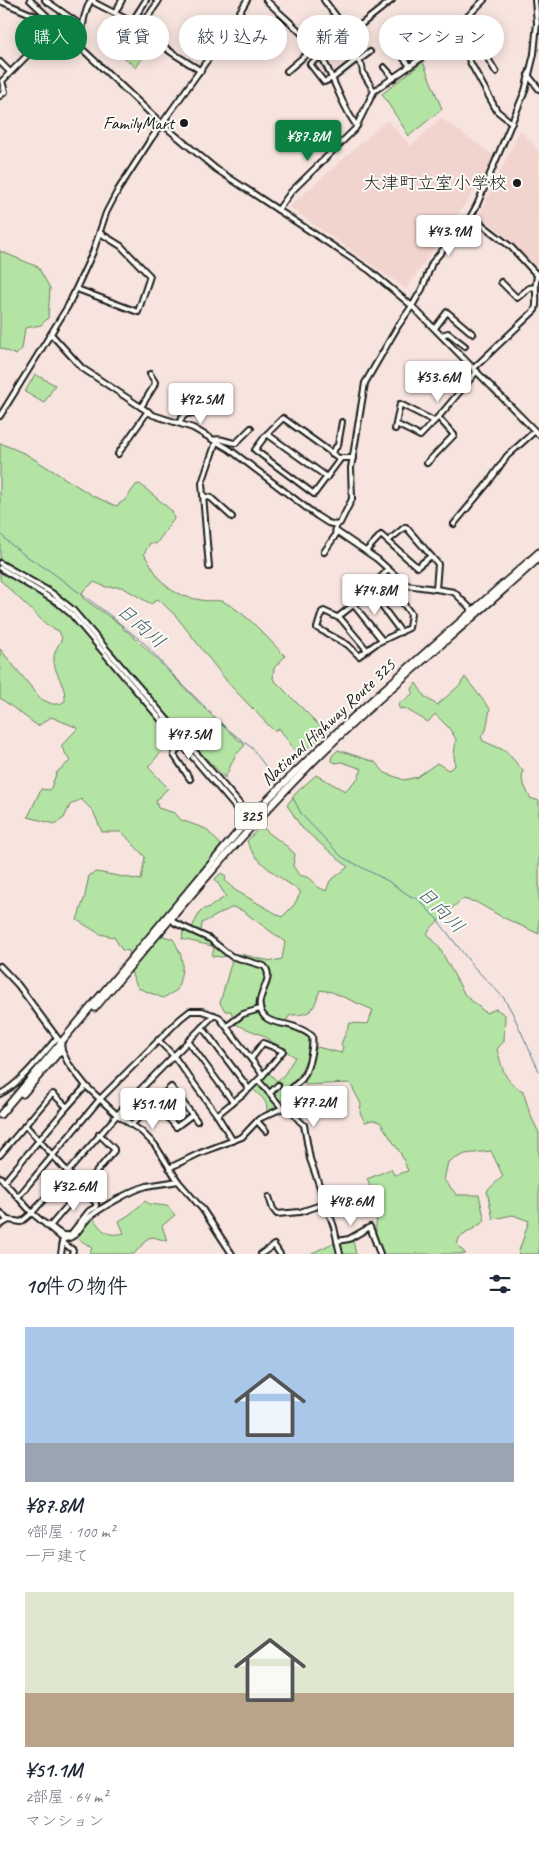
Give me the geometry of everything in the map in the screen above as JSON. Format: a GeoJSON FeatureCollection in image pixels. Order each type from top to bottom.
{"type":"FeatureCollection","features":[{"type":"Feature","properties":{"kind":"highway","name":"National Highway Route 325"},"geometry":{"type":"LineString","coordinates":[[0,1121],[208,874],[254,824],[331,744],[539,552]]}},
{"type":"Feature","properties":{"kind":"highway","name":"National Highway Route 325"},"geometry":{"type":"LineString","coordinates":[[0,1115],[62,1047],[249,819],[283,783],[334,735],[539,558]]}},
{"type":"Feature","properties":{"kind":"street"},"geometry":{"type":"LineString","coordinates":[[30,0],[46,15]]}},
{"type":"Feature","properties":{"kind":"street"},"geometry":{"type":"LineString","coordinates":[[45,0],[66,15]]}},
{"type":"Feature","properties":{"kind":"street"},"geometry":{"type":"LineString","coordinates":[[84,15],[86,7],[92,0],[119,15]]}},
{"type":"Feature","properties":{"kind":"street"},"geometry":{"type":"LineString","coordinates":[[115,13],[122,0]]}},
{"type":"Feature","properties":{"kind":"street"},"geometry":{"type":"LineString","coordinates":[[136,15],[146,0]]}},
{"type":"Feature","properties":{"kind":"street"},"geometry":{"type":"LineString","coordinates":[[149,15],[158,2],[156,0]]}},
{"type":"Feature","properties":{"kind":"street"},"geometry":{"type":"LineString","coordinates":[[0,416],[77,289],[100,233],[106,213],[118,190],[162,124],[201,71],[246,2],[240,0]]}},
{"type":"Feature","properties":{"kind":"street"},"geometry":{"type":"LineString","coordinates":[[266,0],[297,30]]}},
{"type":"Feature","properties":{"kind":"street"},"geometry":{"type":"LineString","coordinates":[[324,0],[335,15]]}},
{"type":"Feature","properties":{"kind":"street"},"geometry":{"type":"LineString","coordinates":[[369,18],[392,0]]}},
{"type":"Feature","properties":{"kind":"street"},"geometry":{"type":"LineString","coordinates":[[469,15],[484,0]]}},
{"type":"Feature","properties":{"kind":"street"},"geometry":{"type":"LineString","coordinates":[[51,334],[82,368],[148,412],[160,418],[179,422],[193,428],[215,441],[328,524],[336,525],[340,523],[352,500],[353,458],[365,383],[422,289],[432,263],[471,216],[525,91],[534,54],[538,18],[535,0]]}},
{"type":"Feature","properties":{"kind":"street"},"geometry":{"type":"LineString","coordinates":[[0,1],[33,15]]}},
{"type":"Feature","properties":{"kind":"street"},"geometry":{"type":"LineString","coordinates":[[169,50],[201,71]]}},
{"type":"Feature","properties":{"kind":"street"},"geometry":{"type":"LineString","coordinates":[[87,54],[162,124],[216,169],[368,270],[412,306],[539,435]]}},
{"type":"Feature","properties":{"kind":"street"},"geometry":{"type":"LineString","coordinates":[[0,96],[6,92],[2,80],[22,60]]}},
{"type":"Feature","properties":{"kind":"street"},"geometry":{"type":"LineString","coordinates":[[287,71],[299,60]]}},
{"type":"Feature","properties":{"kind":"street"},"geometry":{"type":"LineString","coordinates":[[316,60],[310,64],[324,82],[333,78],[357,60],[374,91]]}},
{"type":"Feature","properties":{"kind":"street"},"geometry":{"type":"LineString","coordinates":[[323,60],[357,126]]}},
{"type":"Feature","properties":{"kind":"street"},"geometry":{"type":"LineString","coordinates":[[406,60],[410,66]]}},
{"type":"Feature","properties":{"kind":"street"},"geometry":{"type":"LineString","coordinates":[[278,210],[291,192],[356,129],[374,91],[417,60]]}},
{"type":"Feature","properties":{"kind":"street"},"geometry":{"type":"LineString","coordinates":[[469,60],[497,111],[512,123]]}},
{"type":"Feature","properties":{"kind":"street"},"geometry":{"type":"LineString","coordinates":[[489,60],[496,72]]}},
{"type":"Feature","properties":{"kind":"street"},"geometry":{"type":"LineString","coordinates":[[0,62],[10,72]]}},
{"type":"Feature","properties":{"kind":"street"},"geometry":{"type":"LineString","coordinates":[[384,66],[394,78]]}},
{"type":"Feature","properties":{"kind":"street"},"geometry":{"type":"LineString","coordinates":[[528,75],[539,89]]}},
{"type":"Feature","properties":{"kind":"street"},"geometry":{"type":"LineString","coordinates":[[434,421],[400,404],[396,427],[420,436],[438,417],[475,369],[531,314],[538,301],[536,287],[538,273],[511,247],[471,216]]}},
{"type":"Feature","properties":{"kind":"street"},"geometry":{"type":"LineString","coordinates":[[77,289],[138,312],[150,276],[121,246],[100,233]]}},
{"type":"Feature","properties":{"kind":"street"},"geometry":{"type":"LineString","coordinates":[[501,282],[517,298],[529,288],[536,287]]}},
{"type":"Feature","properties":{"kind":"street"},"geometry":{"type":"LineString","coordinates":[[435,328],[448,312],[473,334]]}},
{"type":"Feature","properties":{"kind":"street"},"geometry":{"type":"LineString","coordinates":[[442,335],[448,333],[465,346]]}},
{"type":"Feature","properties":{"kind":"street"},"geometry":{"type":"LineString","coordinates":[[141,407],[154,386],[155,382],[150,374]]}},
{"type":"Feature","properties":{"kind":"street"},"geometry":{"type":"LineString","coordinates":[[118,454],[148,412]]}},
{"type":"Feature","properties":{"kind":"street"},"geometry":{"type":"LineString","coordinates":[[179,422],[184,414],[202,416],[204,412]]}},
{"type":"Feature","properties":{"kind":"street"},"geometry":{"type":"LineString","coordinates":[[427,464],[454,434],[438,417]]}},
{"type":"Feature","properties":{"kind":"street"},"geometry":{"type":"LineString","coordinates":[[340,459],[314,494],[255,450],[267,434],[283,418],[340,459],[353,458]]}},
{"type":"Feature","properties":{"kind":"street"},"geometry":{"type":"LineString","coordinates":[[331,453],[338,445],[342,422]]}},
{"type":"Feature","properties":{"kind":"street"},"geometry":{"type":"LineString","coordinates":[[215,441],[222,439],[236,443],[251,428]]}},
{"type":"Feature","properties":{"kind":"street"},"geometry":{"type":"LineString","coordinates":[[454,524],[488,483],[507,456],[535,431]]}},
{"type":"Feature","properties":{"kind":"street"},"geometry":{"type":"LineString","coordinates":[[267,434],[327,477]]}},
{"type":"Feature","properties":{"kind":"street"},"geometry":{"type":"LineString","coordinates":[[209,567],[202,483],[215,441]]}},
{"type":"Feature","properties":{"kind":"street"},"geometry":{"type":"LineString","coordinates":[[203,496],[212,498],[232,517]]}},
{"type":"Feature","properties":{"kind":"street"},"geometry":{"type":"LineString","coordinates":[[324,552],[336,531],[336,525]]}},
{"type":"Feature","properties":{"kind":"street"},"geometry":{"type":"LineString","coordinates":[[388,541],[406,526],[439,566],[436,589]]}},
{"type":"Feature","properties":{"kind":"street"},"geometry":{"type":"LineString","coordinates":[[336,531],[366,551],[402,583],[409,586],[454,592],[475,613]]}},
{"type":"Feature","properties":{"kind":"street"},"geometry":{"type":"LineString","coordinates":[[366,551],[381,535],[417,567],[431,556]]}},
{"type":"Feature","properties":{"kind":"street"},"geometry":{"type":"LineString","coordinates":[[0,562],[52,593],[72,609],[254,824]]}},
{"type":"Feature","properties":{"kind":"street"},"geometry":{"type":"LineString","coordinates":[[0,568],[64,607],[184,743]]}},
{"type":"Feature","properties":{"kind":"street"},"geometry":{"type":"LineString","coordinates":[[338,617],[388,570]]}},
{"type":"Feature","properties":{"kind":"street"},"geometry":{"type":"LineString","coordinates":[[378,602],[402,583]]}},
{"type":"Feature","properties":{"kind":"street"},"geometry":{"type":"LineString","coordinates":[[369,589],[401,632]]}},
{"type":"Feature","properties":{"kind":"street"},"geometry":{"type":"LineString","coordinates":[[367,650],[338,617],[323,611],[316,627],[348,645],[358,656],[367,650],[382,640],[409,628],[411,614],[394,591]]}},
{"type":"Feature","properties":{"kind":"street"},"geometry":{"type":"LineString","coordinates":[[353,604],[382,640]]}},
{"type":"Feature","properties":{"kind":"street"},"geometry":{"type":"LineString","coordinates":[[184,743],[176,750],[174,756],[190,778]]}},
{"type":"Feature","properties":{"kind":"street"},"geometry":{"type":"LineString","coordinates":[[171,918],[175,923],[210,939],[231,956],[261,964],[266,968],[268,976],[259,1002],[260,1009],[268,1020],[295,1026],[308,1033],[313,1039],[312,1050],[302,1078],[291,1091],[291,1104],[295,1118],[304,1125],[310,1159],[327,1203],[340,1254]]}},
{"type":"Feature","properties":{"kind":"street"},"geometry":{"type":"LineString","coordinates":[[0,966],[18,985],[57,1038],[68,1063],[86,1086],[116,1114],[132,1124],[155,1145],[178,1181],[204,1210],[232,1254]]}},
{"type":"Feature","properties":{"kind":"street"},"geometry":{"type":"LineString","coordinates":[[227,1026],[243,1014],[260,1009]]}},
{"type":"Feature","properties":{"kind":"street"},"geometry":{"type":"LineString","coordinates":[[18,1197],[100,1099],[158,1040],[190,1012],[202,1011],[219,1017],[263,1075]]}},
{"type":"Feature","properties":{"kind":"street"},"geometry":{"type":"LineString","coordinates":[[0,1212],[7,1220],[21,1222],[32,1213],[116,1114],[214,1015]]}},
{"type":"Feature","properties":{"kind":"street"},"geometry":{"type":"LineString","coordinates":[[202,1027],[249,1089]]}},
{"type":"Feature","properties":{"kind":"street"},"geometry":{"type":"LineString","coordinates":[[0,1094],[28,1071],[57,1038]]}},
{"type":"Feature","properties":{"kind":"street"},"geometry":{"type":"LineString","coordinates":[[158,1040],[173,1055],[217,1115],[233,1141]]}},
{"type":"Feature","properties":{"kind":"street"},"geometry":{"type":"LineString","coordinates":[[188,1041],[233,1102]]}},
{"type":"Feature","properties":{"kind":"street"},"geometry":{"type":"LineString","coordinates":[[217,1115],[249,1089],[282,1051],[262,1043],[251,1059]]}},
{"type":"Feature","properties":{"kind":"street"},"geometry":{"type":"LineString","coordinates":[[258,1080],[283,1109]]}},
{"type":"Feature","properties":{"kind":"street"},"geometry":{"type":"LineString","coordinates":[[270,1093],[278,1085]]}},
{"type":"Feature","properties":{"kind":"street"},"geometry":{"type":"LineString","coordinates":[[4,1182],[86,1086]]}},
{"type":"Feature","properties":{"kind":"street"},"geometry":{"type":"LineString","coordinates":[[132,1124],[170,1087],[197,1121]]}},
{"type":"Feature","properties":{"kind":"street"},"geometry":{"type":"LineString","coordinates":[[0,1155],[53,1094],[67,1107]]}},
{"type":"Feature","properties":{"kind":"street"},"geometry":{"type":"LineString","coordinates":[[155,1102],[176,1127],[192,1115]]}},
{"type":"Feature","properties":{"kind":"street"},"geometry":{"type":"LineString","coordinates":[[169,1168],[200,1153],[242,1137],[257,1121],[291,1104]]}},
{"type":"Feature","properties":{"kind":"street"},"geometry":{"type":"LineString","coordinates":[[257,1121],[266,1131]]}},
{"type":"Feature","properties":{"kind":"street"},"geometry":{"type":"LineString","coordinates":[[25,1125],[94,1200],[96,1207],[89,1211],[68,1236],[63,1235],[51,1225],[44,1224]]}},
{"type":"Feature","properties":{"kind":"street"},"geometry":{"type":"LineString","coordinates":[[51,1225],[114,1151],[99,1134]]}},
{"type":"Feature","properties":{"kind":"street"},"geometry":{"type":"LineString","coordinates":[[0,1177],[32,1213],[73,1250],[72,1254]]}},
{"type":"Feature","properties":{"kind":"street"},"geometry":{"type":"LineString","coordinates":[[63,1240],[75,1236],[90,1216],[136,1190],[147,1186],[178,1181]]}},
{"type":"Feature","properties":{"kind":"street"},"geometry":{"type":"LineString","coordinates":[[269,1196],[273,1209],[277,1214],[300,1212],[327,1203]]}},
{"type":"Feature","properties":{"kind":"street"},"geometry":{"type":"LineString","coordinates":[[0,1225],[7,1220]]}},
{"type":"Feature","properties":{"kind":"street"},"geometry":{"type":"LineString","coordinates":[[337,1241],[349,1239],[370,1227],[380,1254]]}},
{"type":"Feature","properties":{"kind":"street"},"geometry":{"type":"LineString","coordinates":[[62,1254],[63,1240]]}},
{"type":"Feature","properties":{"kind":"street"},"geometry":{"type":"LineString","coordinates":[[261,1254],[274,1246],[280,1254]]}},
{"type":"Feature","properties":{"kind":"shaded area"},"geometry":{"type":"Polygon","coordinates":[[[441,118],[497,158],[406,289],[289,207],[387,120],[411,146],[441,118]]]}},
{"type":"Feature","properties":{"kind":"shaded area","name":"大津町立室小学校"},"geometry":{"type":"Polygon","coordinates":[[[520,130],[539,151],[539,262],[534,269],[509,239],[479,215],[520,130]]]}},
{"type":"Feature","properties":{"kind":"green space"},"geometry":{"type":"Polygon","coordinates":[[[127,60],[141,60],[136,68],[127,60]]]}},
{"type":"Feature","properties":{"kind":"green space"},"geometry":{"type":"Polygon","coordinates":[[[423,62],[442,109],[409,136],[382,94],[423,62]]]}},
{"type":"Feature","properties":{"kind":"green space"},"geometry":{"type":"Polygon","coordinates":[[[0,251],[38,267],[50,288],[48,318],[41,325],[25,328],[22,349],[16,355],[0,348],[0,251]]]}},
{"type":"Feature","properties":{"kind":"green space"},"geometry":{"type":"Polygon","coordinates":[[[35,374],[55,385],[44,403],[25,392],[35,374]]]}},
{"type":"Feature","properties":{"kind":"green space"},"geometry":{"type":"Polygon","coordinates":[[[0,443],[26,454],[93,496],[116,506],[125,500],[136,485],[140,484],[172,511],[174,519],[156,544],[150,543],[144,554],[156,573],[166,586],[172,590],[204,601],[224,602],[256,626],[285,656],[274,668],[273,679],[327,733],[298,755],[279,728],[274,731],[229,684],[176,616],[158,599],[151,604],[122,587],[106,587],[94,582],[82,592],[83,598],[122,626],[214,718],[245,745],[235,756],[225,778],[181,732],[168,736],[163,750],[148,767],[168,788],[156,801],[158,808],[175,813],[181,820],[206,829],[221,845],[178,898],[163,936],[173,939],[180,952],[182,969],[177,990],[163,998],[138,988],[132,975],[129,951],[122,950],[114,937],[100,934],[77,920],[85,896],[89,875],[96,872],[141,880],[145,857],[122,832],[102,832],[93,811],[81,799],[70,805],[64,818],[55,824],[28,817],[41,789],[50,790],[57,772],[70,761],[61,746],[78,728],[51,717],[38,726],[0,698],[0,649],[41,699],[52,704],[60,704],[65,701],[64,689],[54,663],[55,652],[62,638],[59,631],[48,626],[0,580],[0,443]]]}},
{"type":"Feature","properties":{"kind":"green space"},"geometry":{"type":"Polygon","coordinates":[[[465,677],[490,709],[486,730],[481,736],[483,741],[506,751],[523,771],[522,780],[530,798],[539,801],[539,934],[502,917],[476,902],[462,899],[427,933],[439,947],[465,995],[486,1013],[496,1009],[505,1015],[504,1041],[497,1049],[501,1063],[511,1083],[523,1091],[530,1114],[539,1133],[539,1254],[518,1254],[529,1221],[513,1215],[493,1219],[487,1191],[503,1176],[491,1151],[465,1154],[448,1162],[444,1180],[457,1195],[479,1195],[485,1221],[459,1238],[457,1245],[466,1254],[382,1254],[376,1227],[380,1211],[367,1179],[391,1169],[394,1175],[408,1171],[401,1154],[380,1122],[372,1120],[365,1122],[360,1113],[361,1104],[350,1083],[305,1085],[305,1076],[317,1047],[341,1053],[343,1047],[341,1044],[350,1023],[368,1024],[373,1010],[332,992],[320,990],[311,1010],[303,1014],[290,1015],[285,1023],[309,1036],[311,1048],[300,1074],[288,1088],[287,1103],[274,1112],[267,1111],[265,1101],[252,1088],[268,1072],[277,1081],[284,1075],[295,1057],[262,1035],[235,1024],[231,1011],[225,1011],[220,1003],[232,960],[237,954],[265,960],[282,959],[285,942],[243,911],[233,907],[202,923],[201,932],[229,955],[222,957],[212,956],[214,949],[212,946],[182,939],[183,931],[190,931],[201,910],[210,907],[226,896],[215,879],[221,873],[226,876],[225,881],[233,889],[282,917],[294,905],[301,892],[262,863],[247,841],[261,826],[295,854],[293,866],[299,875],[309,878],[316,886],[326,891],[330,881],[348,867],[302,828],[287,805],[296,793],[316,775],[345,791],[358,778],[362,769],[342,762],[335,763],[331,760],[338,750],[375,762],[385,773],[404,780],[417,777],[437,763],[448,770],[455,766],[456,739],[449,728],[435,714],[428,722],[404,708],[400,709],[398,706],[400,702],[413,693],[412,689],[416,683],[425,697],[437,705],[460,685],[465,677]]]}},
{"type":"Feature","properties":{"kind":"green space"},"geometry":{"type":"Polygon","coordinates":[[[145,1201],[149,1204],[167,1206],[175,1215],[162,1226],[167,1241],[153,1237],[148,1238],[134,1254],[89,1254],[92,1248],[76,1237],[76,1233],[90,1219],[94,1219],[103,1230],[110,1234],[124,1233],[119,1221],[145,1201]]]}},
{"type":"Feature","properties":{"kind":"green space"},"geometry":{"type":"Polygon","coordinates":[[[353,1241],[356,1254],[312,1254],[331,1244],[336,1245],[353,1241]]]}},
{"type":"Feature","properties":{"kind":"waterway","name":"日向川"},"geometry":{"type":"LineString","coordinates":[[0,533],[9,543],[107,613],[145,644],[225,727],[252,748],[272,775]]}},
{"type":"Feature","properties":{"kind":"waterway","name":"日向川"},"geometry":{"type":"LineString","coordinates":[[293,798],[302,815],[342,857],[418,899],[436,918],[473,966],[503,997],[512,1012],[539,1071]]}},
{"type":"Feature","properties":{"kind":"place","name":"FamilyMart"},"geometry":{"type":"Point","coordinates":[184,123]}},
{"type":"Feature","properties":{"kind":"place","name":"大津町立室小学校"},"geometry":{"type":"Point","coordinates":[517,183]}}]}
